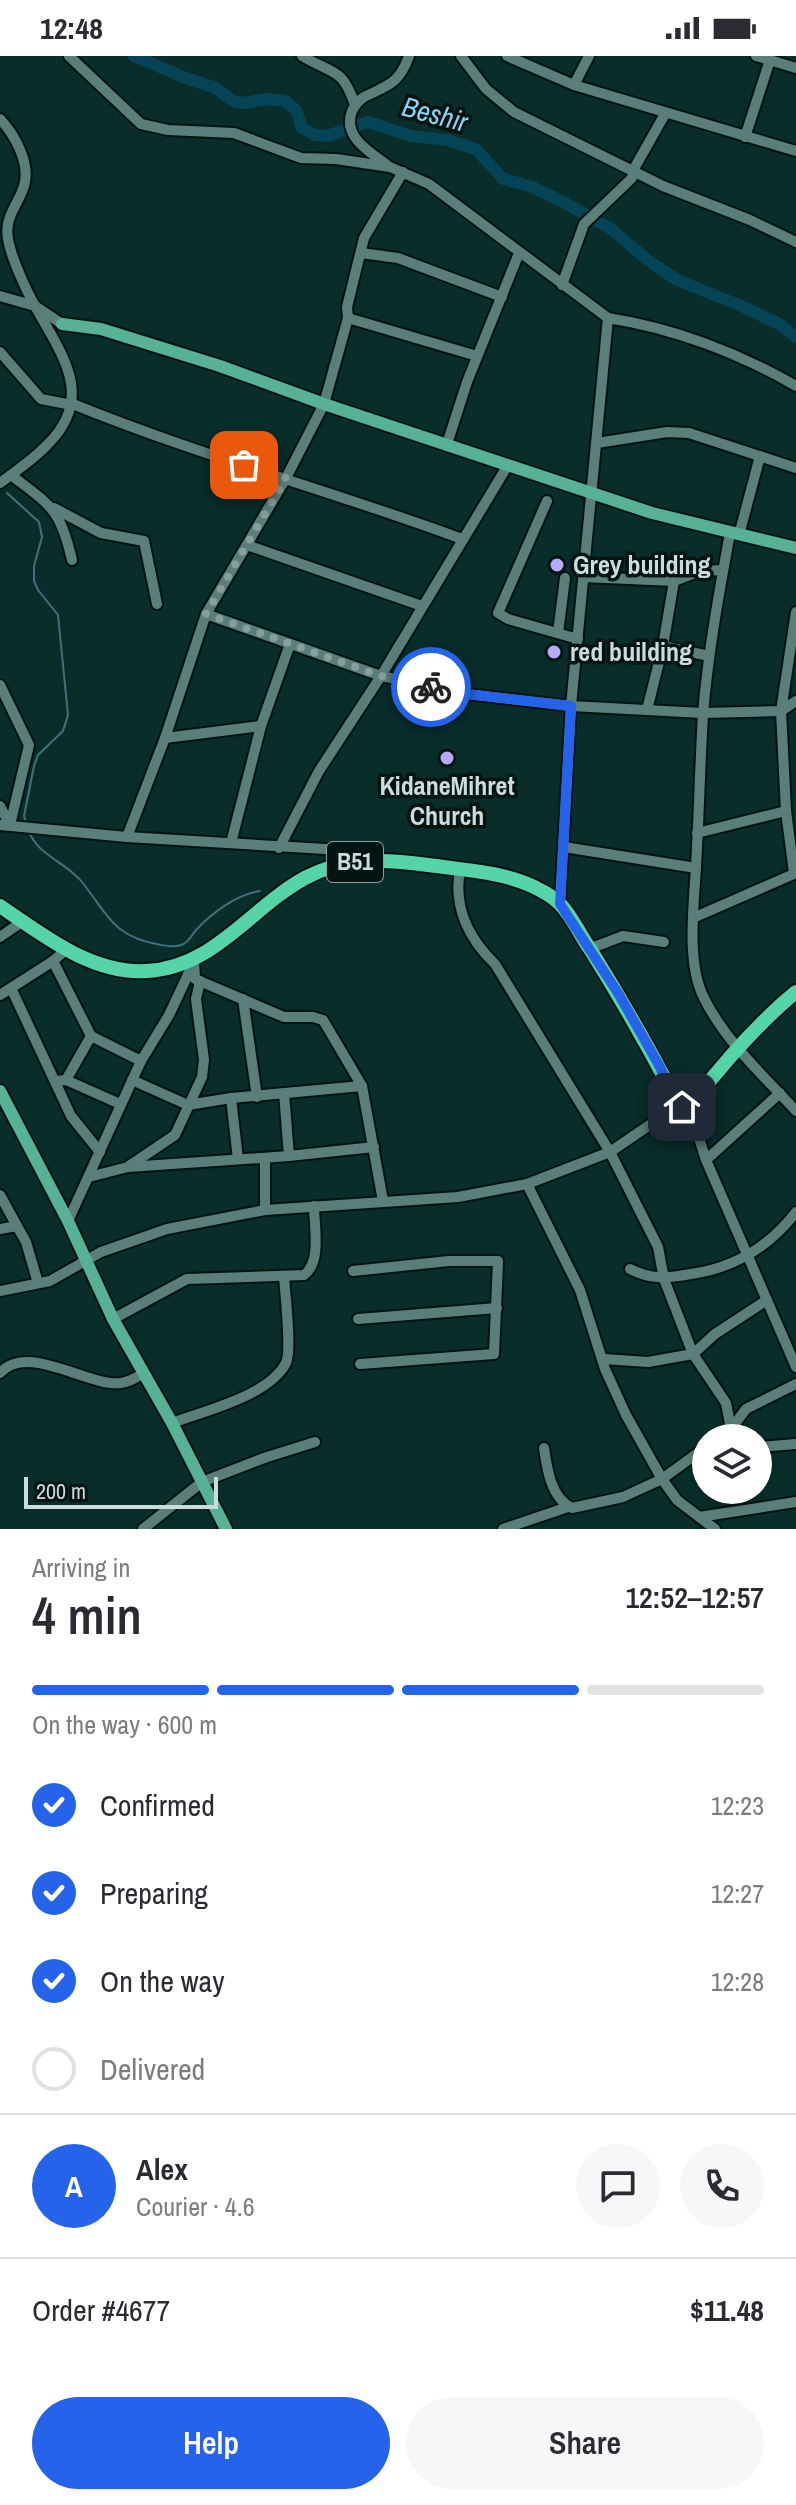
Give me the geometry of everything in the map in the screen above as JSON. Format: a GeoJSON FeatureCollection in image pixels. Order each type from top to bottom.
{"type":"FeatureCollection","features":[{"type":"Feature","properties":{"kind":"highway","name":"B51"},"geometry":{"type":"LineString","coordinates":[[0,906],[67,949],[104,966],[124,971],[149,971],[194,960],[231,937],[280,893],[330,866],[366,860],[401,861],[516,880],[540,890],[560,904],[660,1067],[685,1096]]}},
{"type":"Feature","properties":{"kind":"highway"},"geometry":{"type":"LineString","coordinates":[[685,1096],[714,1075],[773,1011],[796,992]]}},
{"type":"Feature","properties":{"kind":"main road"},"geometry":{"type":"LineString","coordinates":[[62,324],[101,329],[220,366],[590,494],[796,548]]}},
{"type":"Feature","properties":{"kind":"main road"},"geometry":{"type":"LineString","coordinates":[[0,1091],[68,1221],[113,1319],[172,1423],[226,1529]]}},
{"type":"Feature","properties":{"kind":"street"},"geometry":{"type":"LineString","coordinates":[[69,56],[141,124],[168,130],[234,133],[301,158],[336,159],[390,167],[403,172],[429,184],[608,318],[638,322],[705,343],[796,386]]}},
{"type":"Feature","properties":{"kind":"street"},"geometry":{"type":"LineString","coordinates":[[302,56],[341,76],[347,82],[355,105]]}},
{"type":"Feature","properties":{"kind":"street"},"geometry":{"type":"LineString","coordinates":[[390,167],[353,135],[349,118],[355,105],[390,86],[399,77],[409,56]]}},
{"type":"Feature","properties":{"kind":"street"},"geometry":{"type":"LineString","coordinates":[[461,56],[486,89],[514,112],[633,172],[796,242]]}},
{"type":"Feature","properties":{"kind":"street"},"geometry":{"type":"LineString","coordinates":[[507,56],[574,85],[796,151]]}},
{"type":"Feature","properties":{"kind":"street"},"geometry":{"type":"LineString","coordinates":[[574,85],[589,56]]}},
{"type":"Feature","properties":{"kind":"street"},"geometry":{"type":"LineString","coordinates":[[756,56],[785,60],[796,68]]}},
{"type":"Feature","properties":{"kind":"street"},"geometry":{"type":"LineString","coordinates":[[745,137],[770,60]]}},
{"type":"Feature","properties":{"kind":"street"},"geometry":{"type":"LineString","coordinates":[[562,285],[584,224],[632,178],[665,114]]}},
{"type":"Feature","properties":{"kind":"street"},"geometry":{"type":"LineString","coordinates":[[0,119],[20,147],[24,177],[24,185],[10,215],[9,244],[35,306],[69,368],[73,404],[49,444],[0,483]]}},
{"type":"Feature","properties":{"kind":"street"},"geometry":{"type":"LineString","coordinates":[[127,837],[165,738],[206,614],[286,478],[324,404],[370,224],[403,172]]}},
{"type":"Feature","properties":{"kind":"street"},"geometry":{"type":"LineString","coordinates":[[361,253],[398,258],[502,297]]}},
{"type":"Feature","properties":{"kind":"street"},"geometry":{"type":"LineString","coordinates":[[447,444],[477,356],[519,253]]}},
{"type":"Feature","properties":{"kind":"street"},"geometry":{"type":"LineString","coordinates":[[0,296],[35,306],[62,324]]}},
{"type":"Feature","properties":{"kind":"street"},"geometry":{"type":"LineString","coordinates":[[348,318],[477,356]]}},
{"type":"Feature","properties":{"kind":"street"},"geometry":{"type":"LineString","coordinates":[[560,904],[571,706],[608,318]]}},
{"type":"Feature","properties":{"kind":"street"},"geometry":{"type":"LineString","coordinates":[[0,352],[41,399],[73,404],[121,424],[462,539]]}},
{"type":"Feature","properties":{"kind":"street"},"geometry":{"type":"LineString","coordinates":[[597,443],[667,432],[689,433],[796,468]]}},
{"type":"Feature","properties":{"kind":"street"},"geometry":{"type":"LineString","coordinates":[[760,456],[723,570],[709,656],[703,713],[693,918],[696,967],[702,996],[738,1047],[796,1111]]}},
{"type":"Feature","properties":{"kind":"street"},"geometry":{"type":"LineString","coordinates":[[279,848],[319,771],[381,676],[508,465]]}},
{"type":"Feature","properties":{"kind":"street"},"geometry":{"type":"LineString","coordinates":[[11,475],[54,508],[101,533],[144,541],[157,604]]}},
{"type":"Feature","properties":{"kind":"street"},"geometry":{"type":"LineString","coordinates":[[547,501],[498,609],[500,616],[508,619],[578,639]]}},
{"type":"Feature","properties":{"kind":"street"},"geometry":{"type":"LineString","coordinates":[[54,508],[67,537],[72,560]]}},
{"type":"Feature","properties":{"kind":"street"},"geometry":{"type":"LineString","coordinates":[[247,545],[422,606]]}},
{"type":"Feature","properties":{"kind":"street"},"geometry":{"type":"LineString","coordinates":[[583,577],[674,581],[700,571],[723,570]]}},
{"type":"Feature","properties":{"kind":"street"},"geometry":{"type":"LineString","coordinates":[[558,633],[565,578]]}},
{"type":"Feature","properties":{"kind":"street"},"geometry":{"type":"LineString","coordinates":[[647,710],[663,646],[674,581]]}},
{"type":"Feature","properties":{"kind":"street"},"geometry":{"type":"LineString","coordinates":[[693,918],[795,873],[786,811],[781,711],[796,612]]}},
{"type":"Feature","properties":{"kind":"street"},"geometry":{"type":"LineString","coordinates":[[206,614],[381,676],[467,694],[571,706],[703,713],[781,711],[796,701]]}},
{"type":"Feature","properties":{"kind":"street"},"geometry":{"type":"LineString","coordinates":[[231,843],[261,726],[290,644]]}},
{"type":"Feature","properties":{"kind":"street"},"geometry":{"type":"LineString","coordinates":[[663,646],[709,656]]}},
{"type":"Feature","properties":{"kind":"street"},"geometry":{"type":"LineString","coordinates":[[0,685],[29,745],[5,825]]}},
{"type":"Feature","properties":{"kind":"street"},"geometry":{"type":"LineString","coordinates":[[165,738],[261,726]]}},
{"type":"Feature","properties":{"kind":"street"},"geometry":{"type":"LineString","coordinates":[[0,806],[5,825]]}},
{"type":"Feature","properties":{"kind":"street"},"geometry":{"type":"LineString","coordinates":[[697,833],[786,811]]}},
{"type":"Feature","properties":{"kind":"street"},"geometry":{"type":"LineString","coordinates":[[5,825],[127,837],[342,850],[366,860]]}},
{"type":"Feature","properties":{"kind":"street"},"geometry":{"type":"LineString","coordinates":[[564,847],[696,868]]}},
{"type":"Feature","properties":{"kind":"street"},"geometry":{"type":"LineString","coordinates":[[460,870],[461,915],[477,946],[495,964],[610,1152],[658,1247],[664,1279],[693,1354],[726,1403],[732,1424]]}},
{"type":"Feature","properties":{"kind":"street"},"geometry":{"type":"LineString","coordinates":[[0,937],[23,921]]}},
{"type":"Feature","properties":{"kind":"street"},"geometry":{"type":"LineString","coordinates":[[589,949],[623,936],[664,942]]}},
{"type":"Feature","properties":{"kind":"street"},"geometry":{"type":"LineString","coordinates":[[0,995],[67,949]]}},
{"type":"Feature","properties":{"kind":"street"},"geometry":{"type":"LineString","coordinates":[[194,960],[195,979],[284,1017],[323,1020],[362,1086],[383,1201]]}},
{"type":"Feature","properties":{"kind":"street"},"geometry":{"type":"LineString","coordinates":[[68,1221],[120,1104],[169,1015],[194,960]]}},
{"type":"Feature","properties":{"kind":"street"},"geometry":{"type":"LineString","coordinates":[[53,961],[91,1036],[141,1061]]}},
{"type":"Feature","properties":{"kind":"street"},"geometry":{"type":"LineString","coordinates":[[128,1167],[175,1135],[204,1070],[196,999],[200,981]]}},
{"type":"Feature","properties":{"kind":"street"},"geometry":{"type":"LineString","coordinates":[[11,988],[61,1081],[71,1116],[100,1152]]}},
{"type":"Feature","properties":{"kind":"street"},"geometry":{"type":"LineString","coordinates":[[243,999],[257,1097]]}},
{"type":"Feature","properties":{"kind":"street"},"geometry":{"type":"LineString","coordinates":[[61,1081],[91,1036]]}},
{"type":"Feature","properties":{"kind":"street"},"geometry":{"type":"LineString","coordinates":[[132,1080],[188,1105],[362,1086]]}},
{"type":"Feature","properties":{"kind":"street"},"geometry":{"type":"LineString","coordinates":[[61,1081],[120,1104]]}},
{"type":"Feature","properties":{"kind":"street"},"geometry":{"type":"LineString","coordinates":[[284,1093],[289,1156]]}},
{"type":"Feature","properties":{"kind":"street"},"geometry":{"type":"LineString","coordinates":[[706,1160],[780,1093]]}},
{"type":"Feature","properties":{"kind":"street"},"geometry":{"type":"LineString","coordinates":[[0,1291],[50,1281],[101,1252],[167,1229],[265,1210],[458,1197],[527,1184],[610,1152],[685,1096],[706,1160],[747,1257],[793,1352],[796,1367]]}},
{"type":"Feature","properties":{"kind":"street"},"geometry":{"type":"LineString","coordinates":[[231,1098],[238,1159]]}},
{"type":"Feature","properties":{"kind":"street"},"geometry":{"type":"LineString","coordinates":[[89,1177],[128,1167],[374,1147]]}},
{"type":"Feature","properties":{"kind":"street"},"geometry":{"type":"LineString","coordinates":[[265,1158],[265,1210]]}},
{"type":"Feature","properties":{"kind":"street"},"geometry":{"type":"LineString","coordinates":[[527,1184],[580,1290],[616,1395],[662,1479],[677,1500],[715,1529]]}},
{"type":"Feature","properties":{"kind":"street"},"geometry":{"type":"LineString","coordinates":[[0,1195],[26,1242],[38,1283]]}},
{"type":"Feature","properties":{"kind":"street"},"geometry":{"type":"LineString","coordinates":[[113,1319],[181,1280],[304,1275],[311,1270],[315,1258],[314,1206]]}},
{"type":"Feature","properties":{"kind":"street"},"geometry":{"type":"LineString","coordinates":[[630,1269],[644,1276],[664,1279],[718,1270],[747,1257],[773,1237],[795,1214]]}},
{"type":"Feature","properties":{"kind":"street"},"geometry":{"type":"LineString","coordinates":[[0,1229],[17,1226]]}},
{"type":"Feature","properties":{"kind":"street"},"geometry":{"type":"LineString","coordinates":[[353,1271],[449,1261],[498,1261],[494,1354],[360,1364]]}},
{"type":"Feature","properties":{"kind":"street"},"geometry":{"type":"LineString","coordinates":[[172,1423],[238,1399],[263,1386],[286,1363],[284,1276]]}},
{"type":"Feature","properties":{"kind":"street"},"geometry":{"type":"LineString","coordinates":[[604,1359],[648,1362],[693,1354],[715,1334],[767,1300]]}},
{"type":"Feature","properties":{"kind":"street"},"geometry":{"type":"LineString","coordinates":[[358,1319],[497,1308]]}},
{"type":"Feature","properties":{"kind":"street"},"geometry":{"type":"LineString","coordinates":[[0,1373],[15,1365],[40,1363],[119,1383],[144,1373]]}},
{"type":"Feature","properties":{"kind":"street"},"geometry":{"type":"LineString","coordinates":[[738,1424],[746,1409],[796,1384]]}},
{"type":"Feature","properties":{"kind":"street"},"geometry":{"type":"LineString","coordinates":[[143,1529],[202,1482],[315,1442]]}},
{"type":"Feature","properties":{"kind":"street"},"geometry":{"type":"LineString","coordinates":[[772,1446],[796,1444]]}},
{"type":"Feature","properties":{"kind":"street"},"geometry":{"type":"LineString","coordinates":[[544,1448],[547,1472],[558,1498],[568,1507]]}},
{"type":"Feature","properties":{"kind":"street"},"geometry":{"type":"LineString","coordinates":[[503,1529],[568,1507],[612,1500],[662,1479],[692,1457]]}},
{"type":"Feature","properties":{"kind":"street"},"geometry":{"type":"LineString","coordinates":[[699,1517],[796,1502]]}},
{"type":"Feature","properties":{"kind":"waterway","name":"Beshir"},"geometry":{"type":"LineString","coordinates":[[134,56],[214,87],[233,101],[285,101],[296,110],[302,128],[315,135],[327,136],[368,122],[411,136],[448,140],[477,150],[503,179],[530,186],[565,203],[611,229],[677,280],[744,307],[779,324],[796,337]]}},
{"type":"Feature","properties":{"kind":"waterway"},"geometry":{"type":"LineString","coordinates":[[7,493],[39,522],[42,537],[34,566],[34,581],[58,615],[68,715],[63,731],[38,755],[24,816],[27,825]]}},
{"type":"Feature","properties":{"kind":"waterway"},"geometry":{"type":"LineString","coordinates":[[29,831],[38,846],[82,882],[122,931],[145,941],[182,945],[226,905],[260,891]]}},
{"type":"Feature","properties":{"kind":"way so far"},"geometry":{"type":"LineString","coordinates":[[244,465],[286,478],[206,614],[381,676],[431,687]]}},
{"type":"Feature","properties":{"kind":"place","name":"Grey building"},"geometry":{"type":"Point","coordinates":[557,565]}},
{"type":"Feature","properties":{"kind":"place","name":"red building"},"geometry":{"type":"Point","coordinates":[554,652]}},
{"type":"Feature","properties":{"kind":"place","name":"KidaneMihret Church"},"geometry":{"type":"Point","coordinates":[447,758]}},
{"type":"Feature","properties":{"kind":"route"},"geometry":{"type":"LineString","coordinates":[[431,687],[571,706],[560,904],[618,993],[660,1067],[675,1101],[682,1107]]}}]}
